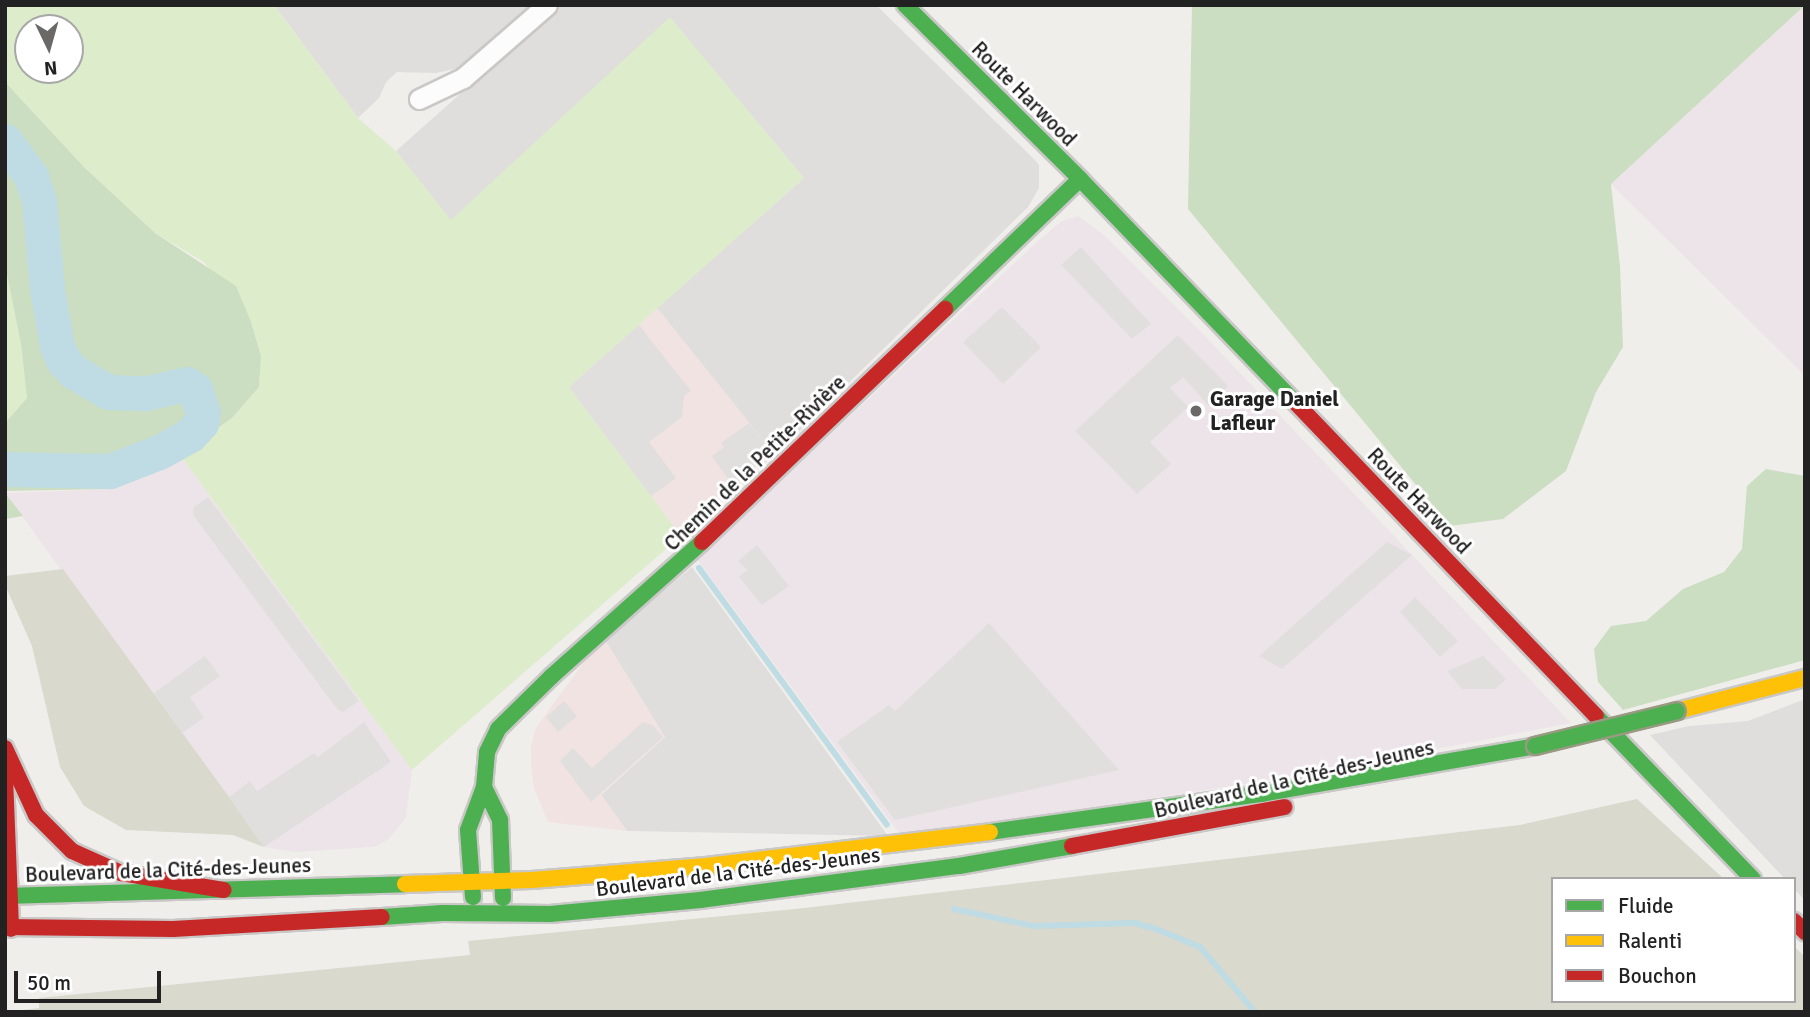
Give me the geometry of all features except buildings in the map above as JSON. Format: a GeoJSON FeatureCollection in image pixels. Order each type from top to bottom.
{"type":"FeatureCollection","features":[{"type":"Feature","properties":{"kind":"main road","name":"Route Harwood"},"geometry":{"type":"LineString","coordinates":[[905,5],[1080,179],[1751,877]]}},
{"type":"Feature","properties":{"kind":"main road","name":"Chemin de la Petite-Rivière"},"geometry":{"type":"LineString","coordinates":[[473,914],[468,830],[484,787],[487,752],[498,729],[725,522],[1080,179]]}},
{"type":"Feature","properties":{"kind":"main road","name":"Boulevard de la Cité-des-Jeunes"},"geometry":{"type":"LineString","coordinates":[[7,896],[503,881],[706,866],[894,846],[1261,794],[1458,762],[1535,746],[1805,678]]}},
{"type":"Feature","properties":{"kind":"main road"},"geometry":{"type":"LineString","coordinates":[[5,748],[36,815],[72,851],[121,873],[224,890]]}},
{"type":"Feature","properties":{"kind":"main road","name":"Boulevard de la Cité-des-Jeunes"},"geometry":{"type":"LineString","coordinates":[[7,926],[173,929],[473,914],[550,914],[700,900],[959,866],[1213,822],[1308,802],[1458,762]]}},
{"type":"Feature","properties":{"kind":"main road"},"geometry":{"type":"LineString","coordinates":[[5,777],[7,926]]}},
{"type":"Feature","properties":{"kind":"main road"},"geometry":{"type":"LineString","coordinates":[[484,787],[500,820],[503,914]]}},
{"type":"Feature","properties":{"kind":"street"},"geometry":{"type":"LineString","coordinates":[[419,99],[458,82],[547,5]]}},
{"type":"Feature","properties":{"kind":"shaded area"},"geometry":{"type":"Polygon","coordinates":[[[274,5],[532,5],[463,67],[436,73],[397,72],[386,82],[379,98],[358,118],[274,5]]]}},
{"type":"Feature","properties":{"kind":"shaded area"},"geometry":{"type":"Polygon","coordinates":[[[560,5],[876,5],[1033,158],[1039,165],[1039,188],[1028,207],[775,455],[657,308],[804,178],[670,18],[451,221],[396,151],[560,5]]]}},
{"type":"Feature","properties":{"kind":"shaded area"},"geometry":{"type":"Polygon","coordinates":[[[1805,5],[1805,376],[1611,184],[1805,5]]]}},
{"type":"Feature","properties":{"kind":"shaded area"},"geometry":{"type":"Polygon","coordinates":[[[1078,216],[1104,235],[1205,336],[1571,723],[1285,778],[901,836],[697,559],[1040,239],[1062,221],[1078,216]]]}},
{"type":"Feature","properties":{"kind":"shaded area"},"geometry":{"type":"Polygon","coordinates":[[[1081,247],[1151,324],[1132,339],[1061,265],[1081,247]]]}},
{"type":"Feature","properties":{"kind":"shaded area"},"geometry":{"type":"Polygon","coordinates":[[[1002,307],[1041,347],[1003,384],[963,342],[1002,307]]]}},
{"type":"Feature","properties":{"kind":"shaded area"},"geometry":{"type":"Polygon","coordinates":[[[657,308],[775,455],[681,536],[569,387],[657,308]]]}},
{"type":"Feature","properties":{"kind":"shaded area"},"geometry":{"type":"Polygon","coordinates":[[[639,325],[691,391],[684,396],[682,417],[649,442],[676,478],[651,496],[569,387],[639,325]]]}},
{"type":"Feature","properties":{"kind":"shaded area"},"geometry":{"type":"Polygon","coordinates":[[[1178,335],[1228,386],[1209,406],[1183,377],[1170,388],[1188,407],[1150,442],[1171,464],[1137,494],[1075,431],[1178,335]]]}},
{"type":"Feature","properties":{"kind":"shaded area"},"geometry":{"type":"Polygon","coordinates":[[[749,423],[773,452],[733,486],[712,456],[724,447],[721,443],[749,423]]]}},
{"type":"Feature","properties":{"kind":"shaded area"},"geometry":{"type":"Polygon","coordinates":[[[180,455],[412,770],[406,817],[389,839],[374,847],[295,852],[264,847],[5,493],[107,489],[180,455]]]}},
{"type":"Feature","properties":{"kind":"shaded area"},"geometry":{"type":"Polygon","coordinates":[[[208,497],[359,701],[343,712],[337,709],[193,515],[194,507],[208,497]]]}},
{"type":"Feature","properties":{"kind":"shaded area"},"geometry":{"type":"Polygon","coordinates":[[[1387,542],[1412,555],[1282,669],[1259,656],[1387,542]]]}},
{"type":"Feature","properties":{"kind":"shaded area"},"geometry":{"type":"Polygon","coordinates":[[[757,545],[789,586],[762,605],[739,577],[747,570],[738,561],[757,545]]]}},
{"type":"Feature","properties":{"kind":"shaded area"},"geometry":{"type":"Polygon","coordinates":[[[692,567],[888,836],[627,831],[601,795],[665,737],[605,640],[692,567]]]}},
{"type":"Feature","properties":{"kind":"shaded area"},"geometry":{"type":"Polygon","coordinates":[[[63,569],[264,847],[233,835],[126,830],[84,806],[60,767],[32,646],[5,585],[5,576],[63,569]]]}},
{"type":"Feature","properties":{"kind":"shaded area"},"geometry":{"type":"Polygon","coordinates":[[[1415,597],[1458,641],[1440,657],[1400,612],[1415,597]]]}},
{"type":"Feature","properties":{"kind":"shaded area"},"geometry":{"type":"Polygon","coordinates":[[[989,623],[1119,770],[895,820],[837,742],[889,705],[895,711],[989,623]]]}},
{"type":"Feature","properties":{"kind":"shaded area"},"geometry":{"type":"Polygon","coordinates":[[[605,640],[665,737],[601,794],[627,831],[548,822],[534,788],[531,764],[531,746],[536,728],[589,655],[605,640]]]}},
{"type":"Feature","properties":{"kind":"shaded area"},"geometry":{"type":"Polygon","coordinates":[[[205,656],[220,676],[190,697],[204,718],[182,733],[154,693],[205,656]]]}},
{"type":"Feature","properties":{"kind":"shaded area"},"geometry":{"type":"Polygon","coordinates":[[[1483,656],[1506,679],[1495,689],[1462,689],[1447,671],[1483,656]]]}},
{"type":"Feature","properties":{"kind":"shaded area"},"geometry":{"type":"Polygon","coordinates":[[[1805,699],[1805,900],[1796,891],[1796,877],[1783,877],[1650,735],[1689,726],[1748,721],[1805,699]]]}},
{"type":"Feature","properties":{"kind":"shaded area"},"geometry":{"type":"Polygon","coordinates":[[[564,701],[577,716],[558,732],[546,717],[564,701]]]}},
{"type":"Feature","properties":{"kind":"shaded area"},"geometry":{"type":"Polygon","coordinates":[[[364,722],[391,762],[264,847],[229,797],[250,781],[257,791],[314,753],[318,757],[364,722]]]}},
{"type":"Feature","properties":{"kind":"shaded area"},"geometry":{"type":"Polygon","coordinates":[[[643,722],[652,725],[663,737],[591,802],[560,761],[573,748],[592,768],[643,722]]]}},
{"type":"Feature","properties":{"kind":"shaded area"},"geometry":{"type":"Polygon","coordinates":[[[1637,799],[1722,877],[1551,877],[1551,1003],[1796,1003],[1796,948],[1805,957],[1805,1012],[5,1012],[39,1008],[39,998],[470,955],[468,941],[804,908],[1520,825],[1637,799]]]}},
{"type":"Feature","properties":{"kind":"green space"},"geometry":{"type":"Polygon","coordinates":[[[5,5],[274,5],[358,118],[396,151],[451,220],[670,17],[804,178],[569,387],[681,536],[412,770],[180,455],[232,418],[259,387],[261,356],[251,322],[204,262],[155,233],[84,167],[5,82],[5,5]]]}},
{"type":"Feature","properties":{"kind":"green space"},"geometry":{"type":"Polygon","coordinates":[[[1192,5],[1805,5],[1611,184],[1620,266],[1623,347],[1596,392],[1566,471],[1503,519],[1450,526],[1188,209],[1192,5]]]}},
{"type":"Feature","properties":{"kind":"green space"},"geometry":{"type":"Polygon","coordinates":[[[5,82],[84,167],[155,233],[236,286],[261,356],[259,387],[232,418],[180,455],[107,489],[5,491],[5,423],[27,398],[21,344],[5,265],[5,82]]]}},
{"type":"Feature","properties":{"kind":"green space"},"geometry":{"type":"Polygon","coordinates":[[[5,265],[21,344],[27,398],[5,423],[5,265]]]}},
{"type":"Feature","properties":{"kind":"green space"},"geometry":{"type":"Polygon","coordinates":[[[1766,469],[1805,476],[1805,660],[1623,710],[1598,682],[1594,649],[1611,626],[1646,621],[1683,589],[1724,572],[1742,549],[1747,486],[1766,469]]]}},
{"type":"Feature","properties":{"kind":"green space"},"geometry":{"type":"Polygon","coordinates":[[[5,493],[23,516],[5,519],[5,493]]]}},
{"type":"Feature","properties":{"kind":"waterway"},"geometry":{"type":"LineString","coordinates":[[5,141],[31,176],[39,200],[47,289],[57,346],[63,360],[73,371],[108,392],[146,393],[187,384],[195,389],[203,413],[201,423],[190,435],[159,452],[110,471],[5,469]]}},
{"type":"Feature","properties":{"kind":"waterway"},"geometry":{"type":"LineString","coordinates":[[699,568],[887,825]]}},
{"type":"Feature","properties":{"kind":"waterway"},"geometry":{"type":"LineString","coordinates":[[954,909],[1033,926],[1135,923],[1156,929],[1200,947],[1255,1012]]}},
{"type":"Feature","properties":{"kind":"traffic: fast"},"geometry":{"type":"LineString","coordinates":[[905,5],[1080,179],[1294,401]]}},
{"type":"Feature","properties":{"kind":"traffic: fast"},"geometry":{"type":"LineString","coordinates":[[945,309],[1080,179]]}},
{"type":"Feature","properties":{"kind":"traffic: fast"},"geometry":{"type":"LineString","coordinates":[[473,897],[468,830],[484,787],[487,752],[498,729],[552,676],[702,542]]}},
{"type":"Feature","properties":{"kind":"traffic: fast"},"geometry":{"type":"LineString","coordinates":[[1535,746],[1677,711]]}},
{"type":"Feature","properties":{"kind":"traffic: fast"},"geometry":{"type":"LineString","coordinates":[[1596,716],[1751,877]]}},
{"type":"Feature","properties":{"kind":"traffic: fast"},"geometry":{"type":"LineString","coordinates":[[990,832],[1261,794],[1535,746]]}},
{"type":"Feature","properties":{"kind":"traffic: fast"},"geometry":{"type":"LineString","coordinates":[[484,787],[500,820],[503,898]]}},
{"type":"Feature","properties":{"kind":"traffic: fast"},"geometry":{"type":"LineString","coordinates":[[382,917],[442,913],[550,914],[700,900],[959,866],[1072,846]]}},
{"type":"Feature","properties":{"kind":"traffic: fast"},"geometry":{"type":"LineString","coordinates":[[5,896],[405,884]]}},
{"type":"Feature","properties":{"kind":"traffic: slow"},"geometry":{"type":"LineString","coordinates":[[1677,711],[1805,678]]}},
{"type":"Feature","properties":{"kind":"traffic: slow"},"geometry":{"type":"LineString","coordinates":[[405,884],[532,880],[706,866],[990,832]]}},
{"type":"Feature","properties":{"kind":"traffic: jam"},"geometry":{"type":"LineString","coordinates":[[702,542],[945,309]]}},
{"type":"Feature","properties":{"kind":"traffic: jam"},"geometry":{"type":"LineString","coordinates":[[1294,401],[1596,716]]}},
{"type":"Feature","properties":{"kind":"traffic: jam"},"geometry":{"type":"LineString","coordinates":[[5,748],[36,815],[72,851],[121,873],[224,890]]}},
{"type":"Feature","properties":{"kind":"traffic: jam"},"geometry":{"type":"LineString","coordinates":[[5,777],[11,929]]}},
{"type":"Feature","properties":{"kind":"traffic: jam"},"geometry":{"type":"LineString","coordinates":[[1072,846],[1284,807]]}},
{"type":"Feature","properties":{"kind":"traffic: jam"},"geometry":{"type":"LineString","coordinates":[[5,927],[173,929],[382,917]]}},
{"type":"Feature","properties":{"kind":"traffic: jam"},"geometry":{"type":"LineString","coordinates":[[1796,923],[1805,932]]}},
{"type":"Feature","properties":{"kind":"place","name":"Garage Daniel Lafleur"},"geometry":{"type":"Point","coordinates":[1196,411]}}]}
